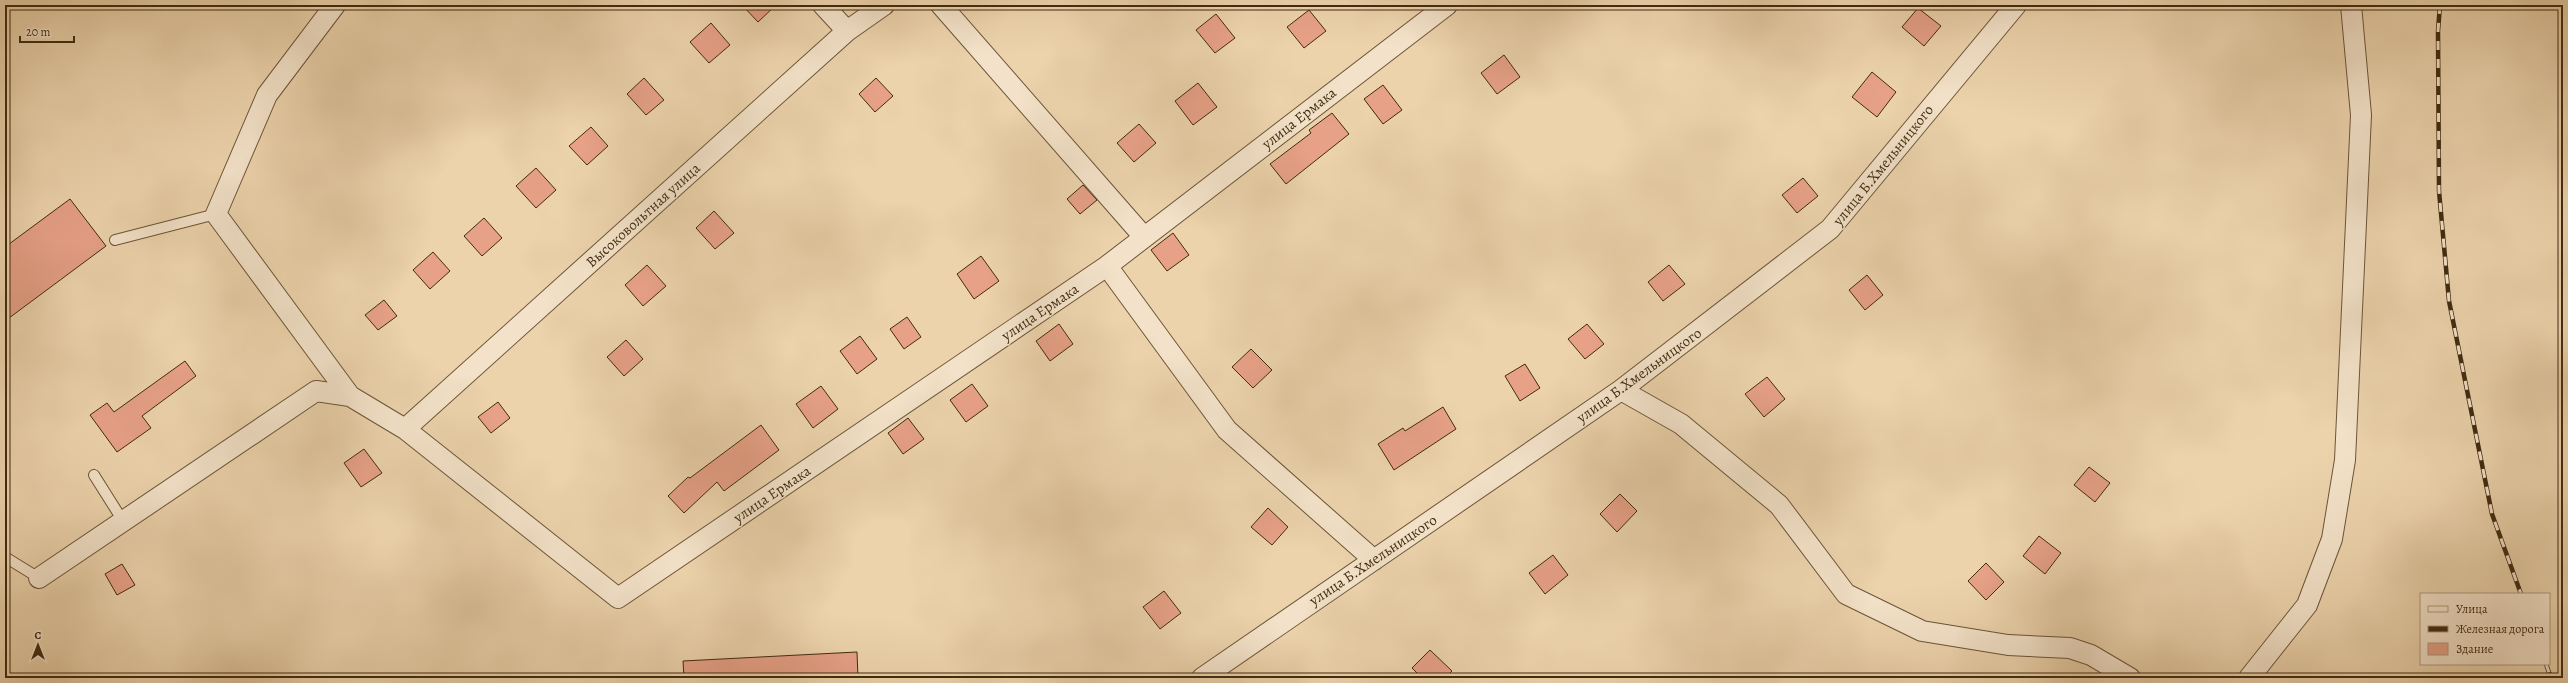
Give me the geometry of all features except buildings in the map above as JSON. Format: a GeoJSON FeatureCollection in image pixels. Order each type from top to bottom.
{"type":"FeatureCollection","features":[{"type":"Feature","properties":{"kind":"street"},"geometry":{"type":"LineString","coordinates":[[335,5],[267,94],[216,214],[350,396]]}},
{"type":"Feature","properties":{"kind":"street"},"geometry":{"type":"LineString","coordinates":[[823,5],[848,31]]}},
{"type":"Feature","properties":{"kind":"street","name":"Высоковольтная улица"},"geometry":{"type":"LineString","coordinates":[[405,429],[848,31],[884,5]]}},
{"type":"Feature","properties":{"kind":"street"},"geometry":{"type":"LineString","coordinates":[[941,5],[1144,237]]}},
{"type":"Feature","properties":{"kind":"street","name":"улица Ермака"},"geometry":{"type":"LineString","coordinates":[[405,429],[618,598],[1107,266],[1447,5]]}},
{"type":"Feature","properties":{"kind":"street","name":"улица Б.Хмельницкого"},"geometry":{"type":"LineString","coordinates":[[1202,678],[1621,390],[1830,229],[2016,5]]}},
{"type":"Feature","properties":{"kind":"street"},"geometry":{"type":"LineString","coordinates":[[2249,678],[2307,605],[2332,539],[2342,474],[2361,115],[2351,5]]}},
{"type":"Feature","properties":{"kind":"street"},"geometry":{"type":"LineString","coordinates":[[1107,266],[1227,430],[1374,560]]}},
{"type":"Feature","properties":{"kind":"street"},"geometry":{"type":"LineString","coordinates":[[1621,390],[1681,424],[1779,504],[1846,594],[1922,631],[2008,645],[2070,648],[2092,655],[2130,678]]}},
{"type":"Feature","properties":{"kind":"street"},"geometry":{"type":"LineString","coordinates":[[39,578],[316,391],[350,396],[405,429]]}},
{"type":"Feature","properties":{"kind":"lane"},"geometry":{"type":"LineString","coordinates":[[115,240],[216,214]]}},
{"type":"Feature","properties":{"kind":"lane"},"geometry":{"type":"LineString","coordinates":[[94,475],[123,521]]}},
{"type":"Feature","properties":{"kind":"lane"},"geometry":{"type":"LineString","coordinates":[[5,557],[39,578]]}},
{"type":"Feature","properties":{"kind":"railway"},"geometry":{"type":"LineString","coordinates":[[2440,5],[2438,31],[2439,191],[2449,301],[2492,514],[2521,593]]}},
{"type":"Feature","properties":{"kind":"railway"},"geometry":{"type":"LineString","coordinates":[[2546,665],[2551,678]]}}]}
